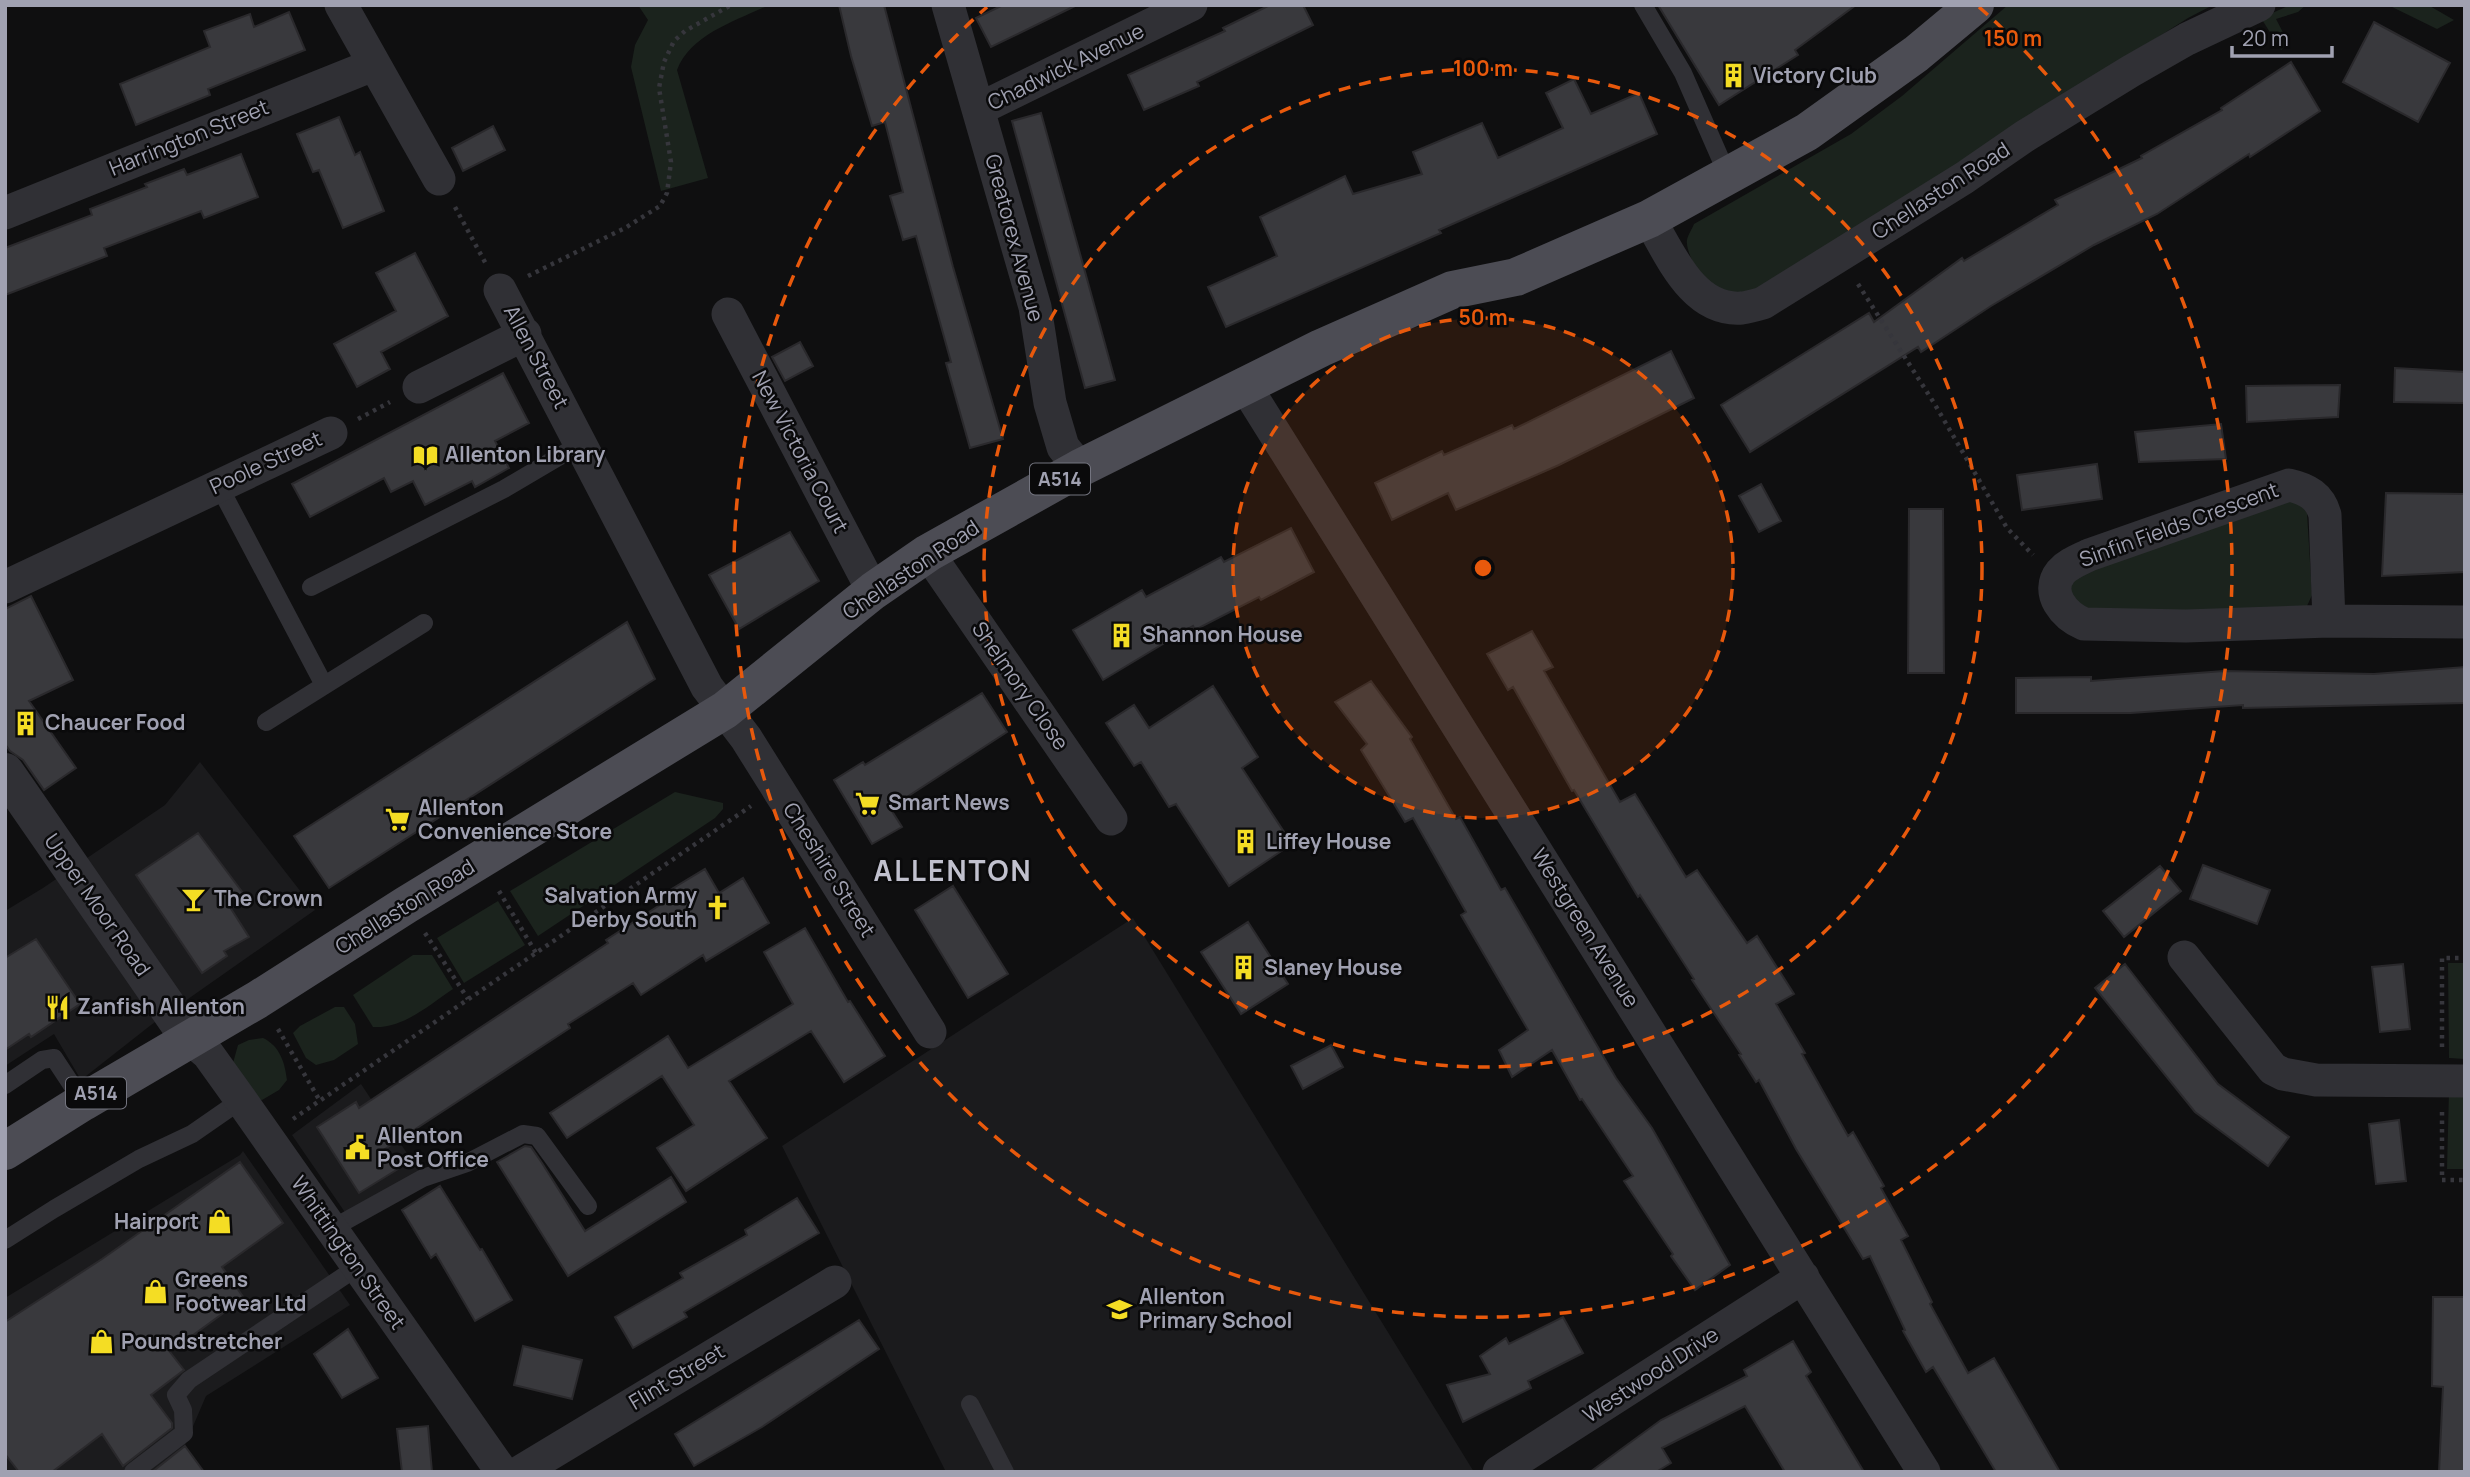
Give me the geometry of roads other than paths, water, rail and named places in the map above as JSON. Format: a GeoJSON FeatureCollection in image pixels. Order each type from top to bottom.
{"type":"FeatureCollection","features":[{"type":"Feature","properties":{"kind":"main road","name":"Chellaston Road"},"geometry":{"type":"LineString","coordinates":[[189,1038],[257,1000],[725,710],[873,591],[928,553],[1080,468],[1244,384],[1388,316],[1452,290],[1516,277],[1649,219],[1807,132],[1916,54],[1975,5]]}},
{"type":"Feature","properties":{"kind":"main road","name":"A514"},"geometry":{"type":"LineString","coordinates":[[5,1151],[189,1038]]}},
{"type":"Feature","properties":{"kind":"street"},"geometry":{"type":"LineString","coordinates":[[341,5],[439,179]]}},
{"type":"Feature","properties":{"kind":"street","name":"Greatorex Avenue"},"geometry":{"type":"LineString","coordinates":[[948,5],[1035,307],[1050,402],[1063,447],[1080,468]]}},
{"type":"Feature","properties":{"kind":"street","name":"Chadwick Avenue"},"geometry":{"type":"LineString","coordinates":[[979,109],[1191,5]]}},
{"type":"Feature","properties":{"kind":"street","name":"Chellaston Road"},"geometry":{"type":"LineString","coordinates":[[1649,219],[1699,295],[1718,305],[1741,308],[1763,303],[2131,71],[2187,38],[2259,5]]}},
{"type":"Feature","properties":{"kind":"street","name":"Harrington Street"},"geometry":{"type":"LineString","coordinates":[[5,212],[373,65]]}},
{"type":"Feature","properties":{"kind":"street","name":"Allen Street"},"geometry":{"type":"LineString","coordinates":[[500,290],[707,687],[725,710]]}},
{"type":"Feature","properties":{"kind":"street","name":"New Victoria Court"},"geometry":{"type":"LineString","coordinates":[[728,314],[873,591]]}},
{"type":"Feature","properties":{"kind":"street"},"geometry":{"type":"LineString","coordinates":[[419,387],[524,334]]}},
{"type":"Feature","properties":{"kind":"street","name":"Westgreen Avenue"},"geometry":{"type":"LineString","coordinates":[[1244,384],[1924,1472]]}},
{"type":"Feature","properties":{"kind":"street","name":"Poole Street"},"geometry":{"type":"LineString","coordinates":[[5,587],[331,433]]}},
{"type":"Feature","properties":{"kind":"street","name":"Sinfin Fields Crescent"},"geometry":{"type":"LineString","coordinates":[[2329,621],[2325,515],[2322,503],[2301,488],[2289,485],[2089,555],[2068,566],[2059,574],[2055,584],[2055,597],[2071,619],[2084,624],[2186,626],[2329,621],[2465,622]]}},
{"type":"Feature","properties":{"kind":"street","name":"Shelmory Close"},"geometry":{"type":"LineString","coordinates":[[928,553],[1111,818]]}},
{"type":"Feature","properties":{"kind":"street","name":"Cheshire Street"},"geometry":{"type":"LineString","coordinates":[[725,710],[778,788],[930,1032]]}},
{"type":"Feature","properties":{"kind":"street","name":"Upper Moor Road"},"geometry":{"type":"LineString","coordinates":[[5,772],[189,1038]]}},
{"type":"Feature","properties":{"kind":"street"},"geometry":{"type":"LineString","coordinates":[[2184,957],[2273,1069],[2283,1074],[2316,1080],[2465,1081]]}},
{"type":"Feature","properties":{"kind":"street","name":"Whittington Street"},"geometry":{"type":"LineString","coordinates":[[189,1038],[208,1054],[502,1472]]}},
{"type":"Feature","properties":{"kind":"street","name":"Westwood Drive"},"geometry":{"type":"LineString","coordinates":[[1499,1472],[1803,1277]]}},
{"type":"Feature","properties":{"kind":"street","name":"Flint Street"},"geometry":{"type":"LineString","coordinates":[[520,1472],[835,1282]]}},
{"type":"Feature","properties":{"kind":"lane"},"geometry":{"type":"LineString","coordinates":[[1643,5],[1683,73],[1728,176]]}},
{"type":"Feature","properties":{"kind":"lane"},"geometry":{"type":"LineString","coordinates":[[311,587],[504,489],[582,443]]}},
{"type":"Feature","properties":{"kind":"lane"},"geometry":{"type":"LineString","coordinates":[[219,486],[324,685]]}},
{"type":"Feature","properties":{"kind":"lane"},"geometry":{"type":"LineString","coordinates":[[266,722],[424,623]]}},
{"type":"Feature","properties":{"kind":"lane"},"geometry":{"type":"LineString","coordinates":[[5,1085],[42,1060],[54,1058],[83,1102]]}},
{"type":"Feature","properties":{"kind":"lane"},"geometry":{"type":"LineString","coordinates":[[5,1240],[139,1159],[192,1134],[241,1100]]}},
{"type":"Feature","properties":{"kind":"lane"},"geometry":{"type":"LineString","coordinates":[[331,1230],[423,1178],[467,1163],[523,1134],[537,1136],[588,1206]]}},
{"type":"Feature","properties":{"kind":"lane"},"geometry":{"type":"LineString","coordinates":[[133,1472],[184,1433],[183,1410],[176,1395],[189,1380],[359,1266]]}},
{"type":"Feature","properties":{"kind":"lane"},"geometry":{"type":"LineString","coordinates":[[970,1404],[1006,1472]]}},
{"type":"Feature","properties":{"kind":"place","name":"Victory Club"},"geometry":{"type":"Point","coordinates":[1733,76]}},
{"type":"Feature","properties":{"kind":"place","name":"Allenton Library"},"geometry":{"type":"Point","coordinates":[425,455]}},
{"type":"Feature","properties":{"kind":"place","name":"Shannon House"},"geometry":{"type":"Point","coordinates":[1122,635]}},
{"type":"Feature","properties":{"kind":"place","name":"Chaucer Food"},"geometry":{"type":"Point","coordinates":[25,723]}},
{"type":"Feature","properties":{"kind":"place","name":"Smart News"},"geometry":{"type":"Point","coordinates":[868,803]}},
{"type":"Feature","properties":{"kind":"place","name":"Allenton Convenience Store"},"geometry":{"type":"Point","coordinates":[398,820]}},
{"type":"Feature","properties":{"kind":"place","name":"Liffey House"},"geometry":{"type":"Point","coordinates":[1246,842]}},
{"type":"Feature","properties":{"kind":"place","name":"The Crown"},"geometry":{"type":"Point","coordinates":[194,899]}},
{"type":"Feature","properties":{"kind":"place","name":"Salvation Army Derby South"},"geometry":{"type":"Point","coordinates":[717,908]}},
{"type":"Feature","properties":{"kind":"place","name":"Slaney House"},"geometry":{"type":"Point","coordinates":[1244,968]}},
{"type":"Feature","properties":{"kind":"place","name":"Zanfish Allenton"},"geometry":{"type":"Point","coordinates":[57,1007]}},
{"type":"Feature","properties":{"kind":"place","name":"Allenton Post Office"},"geometry":{"type":"Point","coordinates":[357,1148]}},
{"type":"Feature","properties":{"kind":"place","name":"Hairport"},"geometry":{"type":"Point","coordinates":[219,1222]}},
{"type":"Feature","properties":{"kind":"place","name":"Greens Footwear Ltd"},"geometry":{"type":"Point","coordinates":[155,1292]}},
{"type":"Feature","properties":{"kind":"place","name":"Allenton Primary School"},"geometry":{"type":"Point","coordinates":[1119,1309]}},
{"type":"Feature","properties":{"kind":"place","name":"Poundstretcher"},"geometry":{"type":"Point","coordinates":[101,1342]}},
{"type":"Feature","properties":{"kind":"district","name":"ALLENTON"},"geometry":{"type":"Point","coordinates":[953,871]}}]}
